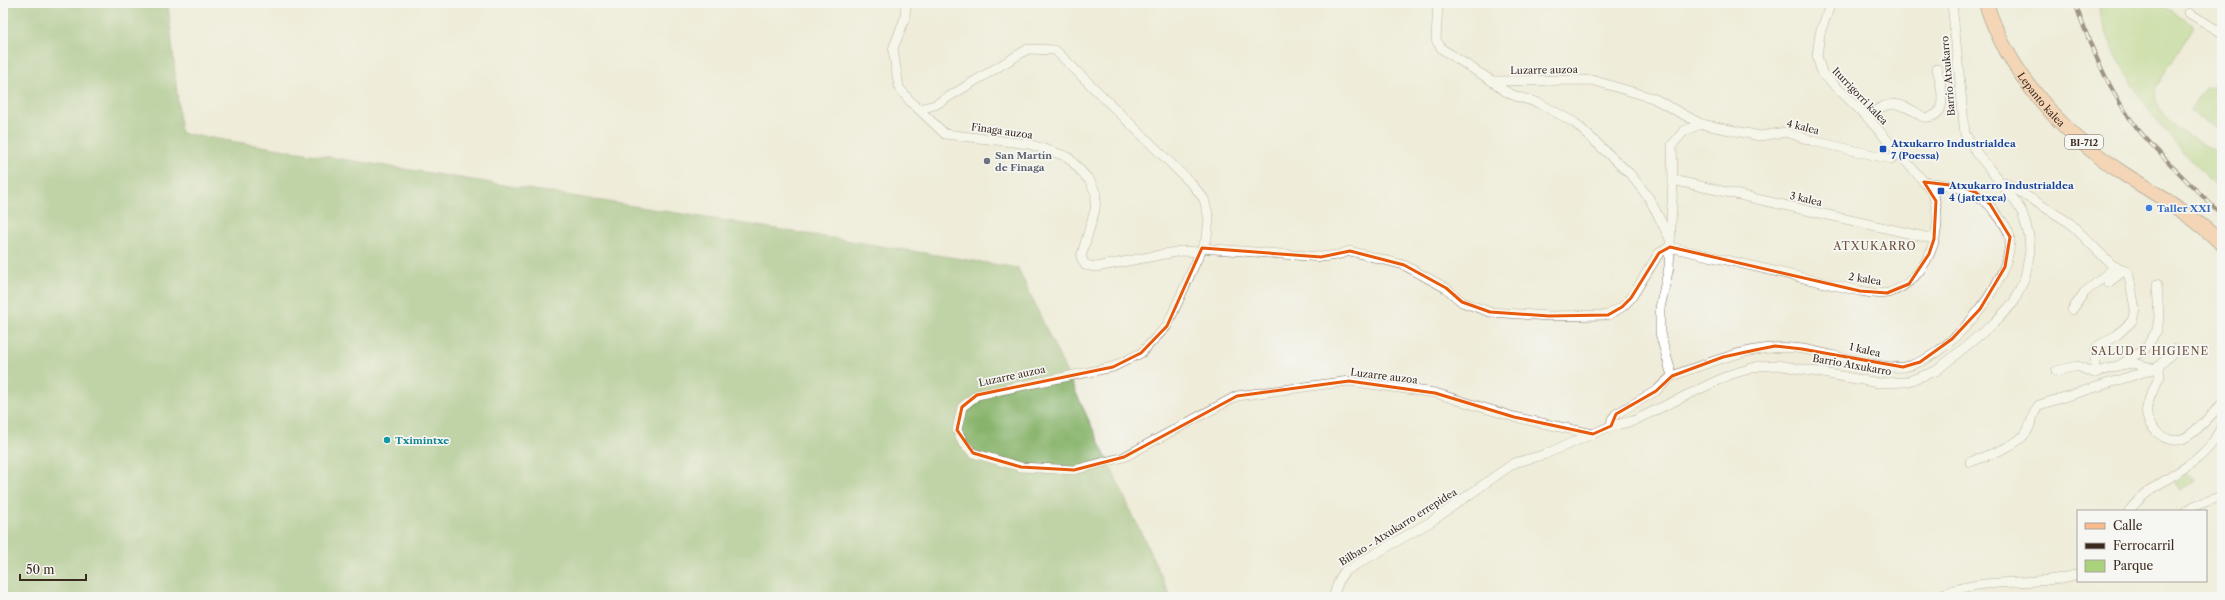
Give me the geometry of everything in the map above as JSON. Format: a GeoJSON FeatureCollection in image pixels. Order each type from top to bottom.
{"type":"FeatureCollection","features":[{"type":"Feature","properties":{"kind":"main road","name":"Lepanto kalea"},"geometry":{"type":"LineString","coordinates":[[1986,3],[2001,40],[2013,63],[2041,99],[2064,123],[2099,156],[2188,213],[2222,244]]}},
{"type":"Feature","properties":{"kind":"street","name":"Finaga auzoa"},"geometry":{"type":"LineString","coordinates":[[906,3],[905,18],[893,49],[899,88],[945,134],[1029,144],[1068,157],[1090,182],[1096,194],[1095,210],[1081,257],[1085,265],[1096,267],[1182,251],[1201,250]]}},
{"type":"Feature","properties":{"kind":"street"},"geometry":{"type":"LineString","coordinates":[[1438,3],[1436,40],[1442,49],[1492,81]]}},
{"type":"Feature","properties":{"kind":"street","name":"Iturrigorri kalea"},"geometry":{"type":"LineString","coordinates":[[1831,3],[1820,33],[1817,56],[1822,73],[1867,117],[1899,153]]}},
{"type":"Feature","properties":{"kind":"street","name":"Barrio Atxukarro"},"geometry":{"type":"LineString","coordinates":[[1593,434],[1611,426],[1633,421],[1729,375],[1759,366],[1778,364],[1801,367],[1891,384],[1916,380],[1936,371],[1982,334],[2014,302],[2026,277],[2030,251],[2026,223],[2015,201],[1965,134],[1952,3]]}},
{"type":"Feature","properties":{"kind":"street"},"geometry":{"type":"LineString","coordinates":[[2189,13],[2222,33]]}},
{"type":"Feature","properties":{"kind":"street","name":"Luzarre auzoa"},"geometry":{"type":"LineString","coordinates":[[919,109],[935,105],[1028,49],[1055,50],[1191,183],[1204,199],[1209,218],[1207,237],[1167,326],[1141,353],[1113,367],[977,395],[962,407],[957,430],[963,442],[973,453],[1021,467],[1074,470],[1124,457],[1236,396],[1349,381],[1435,393],[1514,417],[1593,434]]}},
{"type":"Feature","properties":{"kind":"street"},"geometry":{"type":"LineString","coordinates":[[1867,117],[1881,106],[1899,104],[1907,106],[1924,117],[1934,115],[1941,107],[1943,101],[1937,69]]}},
{"type":"Feature","properties":{"kind":"street","name":"Luzarre auzoa"},"geometry":{"type":"LineString","coordinates":[[1492,81],[1592,80],[1653,98],[1689,116],[1701,124]]}},
{"type":"Feature","properties":{"kind":"street","name":"Luzarre auzoa"},"geometry":{"type":"LineString","coordinates":[[1492,81],[1515,96],[1538,103],[1554,111],[1575,123],[1589,135],[1630,174],[1649,198],[1670,244]]}},
{"type":"Feature","properties":{"kind":"street"},"geometry":{"type":"LineString","coordinates":[[1611,426],[1612,419],[1616,414],[1656,391],[1672,376],[1660,333],[1660,308],[1669,267],[1673,180],[1672,145],[1684,131],[1701,124]]}},
{"type":"Feature","properties":{"kind":"street","name":"4 kalea"},"geometry":{"type":"LineString","coordinates":[[1701,124],[1760,136],[1786,132],[1813,141],[1891,159],[1899,153]]}},
{"type":"Feature","properties":{"kind":"street","name":"2 kalea"},"geometry":{"type":"LineString","coordinates":[[1670,244],[1860,291],[1886,293],[1909,284],[1922,268],[1934,239],[1936,201],[1932,191],[1899,153]]}},
{"type":"Feature","properties":{"kind":"street"},"geometry":{"type":"LineString","coordinates":[[1996,177],[2070,224],[2115,267],[2125,270],[2129,276],[2135,309],[2132,321],[2117,335],[2098,346],[2095,353],[2095,373]]}},
{"type":"Feature","properties":{"kind":"street","name":"3 kalea"},"geometry":{"type":"LineString","coordinates":[[1673,180],[1934,239]]}},
{"type":"Feature","properties":{"kind":"street","name":"1 kalea"},"geometry":{"type":"LineString","coordinates":[[1672,376],[1723,357],[1775,346],[1802,349],[1883,366],[1903,367],[1920,362],[1935,352],[1967,323],[1989,296],[2007,261],[2010,237],[1990,204],[1975,192],[1958,186],[1924,182]]}},
{"type":"Feature","properties":{"kind":"street"},"geometry":{"type":"LineString","coordinates":[[1201,250],[1321,256],[1337,255],[1350,251],[1404,265],[1446,288],[1462,302],[1490,312],[1549,316],[1608,315],[1622,307],[1631,298],[1659,253],[1670,244]]}},
{"type":"Feature","properties":{"kind":"street"},"geometry":{"type":"LineString","coordinates":[[2072,310],[2084,293],[2115,267]]}},
{"type":"Feature","properties":{"kind":"street"},"geometry":{"type":"LineString","coordinates":[[2108,283],[2125,270]]}},
{"type":"Feature","properties":{"kind":"street"},"geometry":{"type":"LineString","coordinates":[[2120,365],[2146,348],[2152,341],[2159,317],[2157,284]]}},
{"type":"Feature","properties":{"kind":"street"},"geometry":{"type":"LineString","coordinates":[[1970,462],[2019,440],[2026,432],[2034,411],[2039,405],[2157,368],[2176,349]]}},
{"type":"Feature","properties":{"kind":"street"},"geometry":{"type":"LineString","coordinates":[[2056,371],[2077,366],[2095,373],[2120,365],[2134,363],[2157,368],[2160,376],[2145,412],[2148,423],[2162,436],[2170,440],[2181,439],[2189,435],[2222,404]]}},
{"type":"Feature","properties":{"kind":"street"},"geometry":{"type":"LineString","coordinates":[[2130,510],[2148,491],[2200,455],[2212,443],[2222,426]]}},
{"type":"Feature","properties":{"kind":"street","name":"Bilbao - Atxukarro errepidea"},"geometry":{"type":"LineString","coordinates":[[1333,597],[1340,578],[1345,571],[1432,520],[1514,463],[1543,455],[1593,434]]}},
{"type":"Feature","properties":{"kind":"street"},"geometry":{"type":"LineString","coordinates":[[2188,510],[2194,506],[2222,496]]}},
{"type":"Feature","properties":{"kind":"street"},"geometry":{"type":"LineString","coordinates":[[1937,597],[1954,589],[2057,579],[2077,574]]}},
{"type":"Feature","properties":{"kind":"highlighted area"},"geometry":{"type":"Polygon","coordinates":[[[1924,182],[1958,186],[1975,192],[1990,204],[2010,237],[2005,267],[1980,309],[1952,339],[1920,362],[1903,367],[1802,349],[1775,346],[1723,357],[1672,376],[1656,391],[1616,414],[1611,426],[1593,434],[1514,417],[1435,393],[1349,381],[1237,396],[1124,457],[1074,470],[1021,467],[973,453],[957,430],[962,407],[977,395],[1113,367],[1141,353],[1167,326],[1202,248],[1321,257],[1350,251],[1404,265],[1446,288],[1462,302],[1490,312],[1549,316],[1608,315],[1622,307],[1631,298],[1659,253],[1670,247],[1860,291],[1887,293],[1909,284],[1929,254],[1934,239],[1936,201],[1924,182]]]}},
{"type":"Feature","properties":{"kind":"green space"},"geometry":{"type":"Polygon","coordinates":[[[3,3],[168,3],[181,133],[1018,268],[1171,597],[3,597],[3,3]]]}},
{"type":"Feature","properties":{"kind":"green space"},"geometry":{"type":"Polygon","coordinates":[[[2096,3],[2158,3],[2194,26],[2155,89],[2157,101],[2161,112],[2178,129],[2222,155],[2222,191],[2163,128],[2146,106],[2117,58],[2096,3]]]}},
{"type":"Feature","properties":{"kind":"green space"},"geometry":{"type":"Polygon","coordinates":[[[2214,85],[2222,87],[2222,122],[2218,128],[2190,111],[2204,89],[2214,85]]]}},
{"type":"Feature","properties":{"kind":"green space"},"geometry":{"type":"Polygon","coordinates":[[[2186,473],[2196,480],[2180,491],[2175,483],[2186,473]]]}},
{"type":"Feature","properties":{"kind":"railway"},"geometry":{"type":"LineString","coordinates":[[2075,3],[2101,68],[2127,114],[2157,151],[2222,215]]}},
{"type":"Feature","properties":{"kind":"place","name":"Atxukarro Industrialdea 7 (Poessa)"},"geometry":{"type":"Point","coordinates":[1883,149]}},
{"type":"Feature","properties":{"kind":"place","name":"San Martín de Finaga"},"geometry":{"type":"Point","coordinates":[987,161]}},
{"type":"Feature","properties":{"kind":"place","name":"Atxukarro Industrialdea 4 (jatetxea)"},"geometry":{"type":"Point","coordinates":[1941,191]}},
{"type":"Feature","properties":{"kind":"place","name":"Taller XXI"},"geometry":{"type":"Point","coordinates":[2149,208]}},
{"type":"Feature","properties":{"kind":"place","name":"Tximintxe"},"geometry":{"type":"Point","coordinates":[387,440]}},
{"type":"Feature","properties":{"kind":"district","name":"ATXUKARRO"},"geometry":{"type":"Point","coordinates":[1875,246]}},
{"type":"Feature","properties":{"kind":"district","name":"SALUD E HIGIENE"},"geometry":{"type":"Point","coordinates":[2150,351]}}]}
